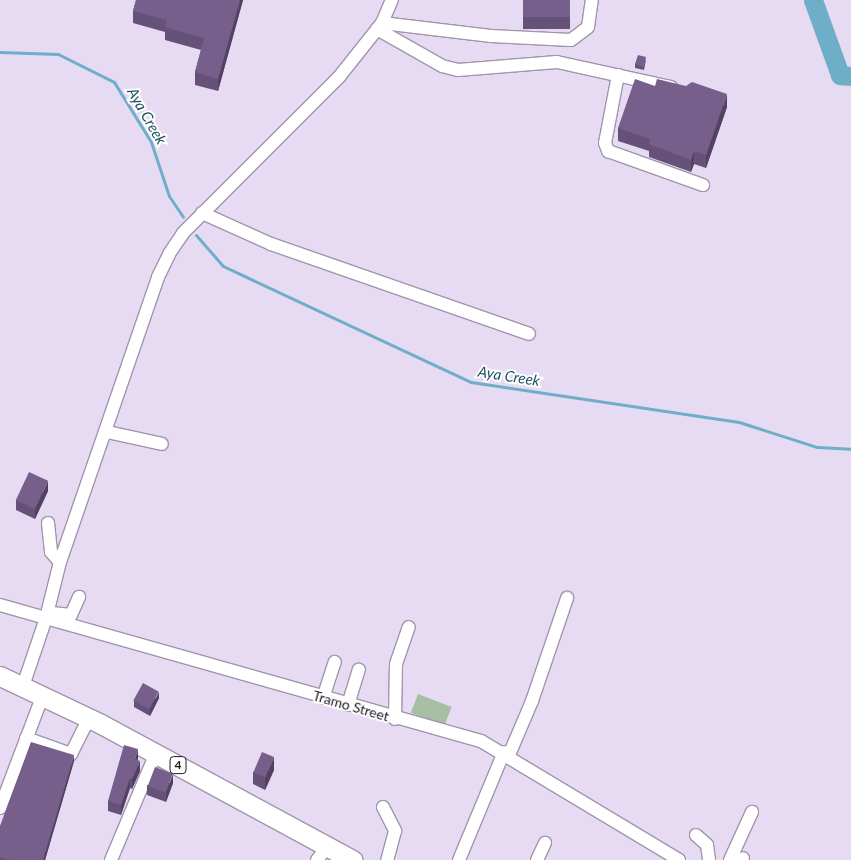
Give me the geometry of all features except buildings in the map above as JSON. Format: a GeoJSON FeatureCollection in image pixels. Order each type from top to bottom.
{"type":"FeatureCollection","features":[{"type":"Feature","properties":{"kind":"highway","name":"4"},"geometry":{"type":"LineString","coordinates":[[0,676],[43,695],[156,753],[322,853],[353,860]]}},
{"type":"Feature","properties":{"kind":"street"},"geometry":{"type":"LineString","coordinates":[[23,686],[47,615],[60,562],[107,432],[158,277],[183,233],[339,77],[379,26],[392,0]]}},
{"type":"Feature","properties":{"kind":"street"},"geometry":{"type":"LineString","coordinates":[[379,26],[491,36],[571,40],[588,28],[592,0]]}},
{"type":"Feature","properties":{"kind":"street"},"geometry":{"type":"LineString","coordinates":[[379,26],[442,66],[458,70],[557,62],[686,90]]}},
{"type":"Feature","properties":{"kind":"street"},"geometry":{"type":"LineString","coordinates":[[618,75],[604,142],[608,151],[704,185]]}},
{"type":"Feature","properties":{"kind":"street"},"geometry":{"type":"LineString","coordinates":[[202,213],[271,244],[530,334]]}},
{"type":"Feature","properties":{"kind":"street"},"geometry":{"type":"LineString","coordinates":[[107,432],[162,444]]}},
{"type":"Feature","properties":{"kind":"street"},"geometry":{"type":"LineString","coordinates":[[48,523],[50,552],[60,562]]}},
{"type":"Feature","properties":{"kind":"street"},"geometry":{"type":"LineString","coordinates":[[47,615],[72,615],[79,597]]}},
{"type":"Feature","properties":{"kind":"street"},"geometry":{"type":"LineString","coordinates":[[459,860],[506,754],[529,709],[567,598]]}},
{"type":"Feature","properties":{"kind":"street","name":"Tramo Street"},"geometry":{"type":"LineString","coordinates":[[0,605],[47,615],[322,698],[481,741],[506,754],[679,860]]}},
{"type":"Feature","properties":{"kind":"street"},"geometry":{"type":"LineString","coordinates":[[395,719],[396,664],[408,627]]}},
{"type":"Feature","properties":{"kind":"street"},"geometry":{"type":"LineString","coordinates":[[322,698],[335,662]]}},
{"type":"Feature","properties":{"kind":"street"},"geometry":{"type":"LineString","coordinates":[[348,705],[359,670]]}},
{"type":"Feature","properties":{"kind":"street"},"geometry":{"type":"LineString","coordinates":[[0,808],[43,695]]}},
{"type":"Feature","properties":{"kind":"street"},"geometry":{"type":"LineString","coordinates":[[26,738],[71,754],[89,718]]}},
{"type":"Feature","properties":{"kind":"street"},"geometry":{"type":"LineString","coordinates":[[111,860],[156,753]]}},
{"type":"Feature","properties":{"kind":"street"},"geometry":{"type":"LineString","coordinates":[[383,807],[395,830],[387,860]]}},
{"type":"Feature","properties":{"kind":"street"},"geometry":{"type":"LineString","coordinates":[[730,860],[752,812]]}},
{"type":"Feature","properties":{"kind":"street"},"geometry":{"type":"LineString","coordinates":[[696,835],[707,845],[709,860]]}},
{"type":"Feature","properties":{"kind":"street"},"geometry":{"type":"LineString","coordinates":[[537,860],[545,843]]}},
{"type":"Feature","properties":{"kind":"green space"},"geometry":{"type":"Polygon","coordinates":[[[418,694],[452,707],[444,726],[411,713],[418,694]]]}},
{"type":"Feature","properties":{"kind":"waterway"},"geometry":{"type":"LineString","coordinates":[[813,0],[840,75],[851,76]]}},
{"type":"Feature","properties":{"kind":"waterway","name":"Aya Creek"},"geometry":{"type":"LineString","coordinates":[[0,52],[58,54],[114,82],[151,142],[169,196],[183,217]]}},
{"type":"Feature","properties":{"kind":"waterway","name":"Aya Creek"},"geometry":{"type":"LineString","coordinates":[[196,235],[223,266],[471,382],[739,422],[817,447],[851,449]]}}]}
